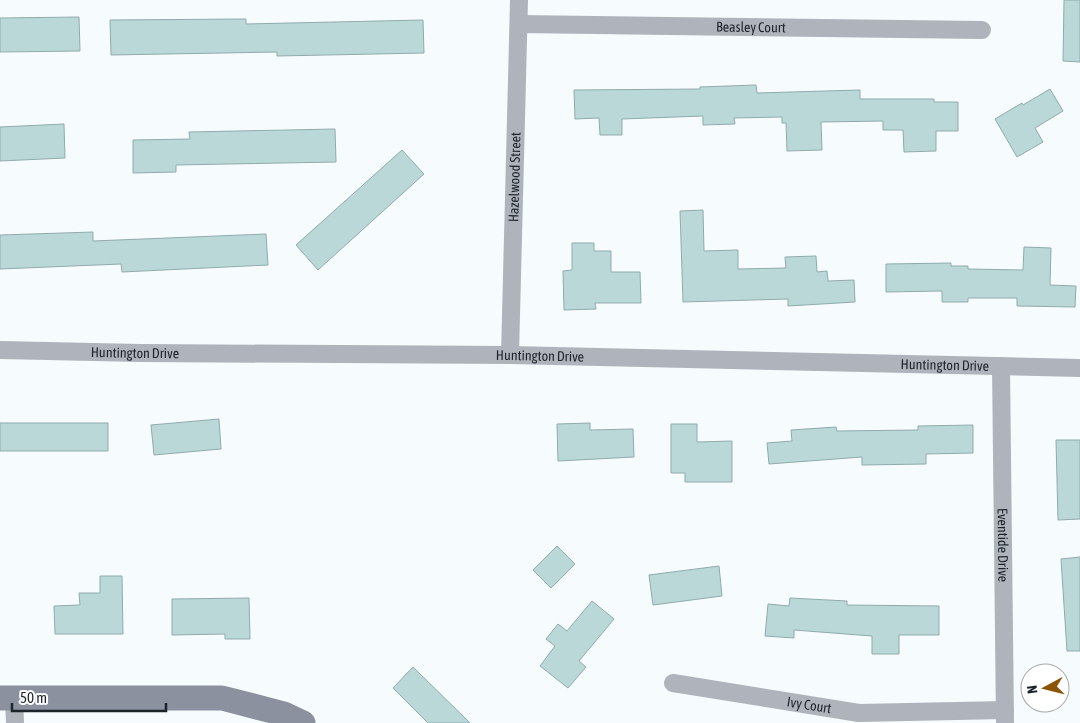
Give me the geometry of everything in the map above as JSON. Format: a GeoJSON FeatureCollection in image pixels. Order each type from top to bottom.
{"type":"FeatureCollection","features":[{"type":"Feature","properties":{"kind":"street","name":"Hazelwood Street"},"geometry":{"type":"LineString","coordinates":[[510,355],[519,0]]}},
{"type":"Feature","properties":{"kind":"street","name":"Beasley Court"},"geometry":{"type":"LineString","coordinates":[[519,24],[982,30]]}},
{"type":"Feature","properties":{"kind":"street","name":"Huntington Drive"},"geometry":{"type":"LineString","coordinates":[[0,350],[140,353],[510,355],[1080,368]]}},
{"type":"Feature","properties":{"kind":"street","name":"Eventide Drive"},"geometry":{"type":"LineString","coordinates":[[1000,366],[1005,717]]}},
{"type":"Feature","properties":{"kind":"street","name":"Ivy Court"},"geometry":{"type":"LineString","coordinates":[[674,683],[859,713],[1005,717]]}},
{"type":"Feature","properties":{"kind":"street"},"geometry":{"type":"LineString","coordinates":[[15,723],[7,698],[222,698],[284,714],[303,723]]}},
{"type":"Feature","properties":{"kind":"building"},"geometry":{"type":"Polygon","coordinates":[[[1064,0],[1080,0],[1080,62],[1063,61],[1064,0]]]}},
{"type":"Feature","properties":{"kind":"building"},"geometry":{"type":"Polygon","coordinates":[[[79,17],[80,51],[0,52],[0,18],[79,17]]]}},
{"type":"Feature","properties":{"kind":"building"},"geometry":{"type":"Polygon","coordinates":[[[246,19],[246,24],[423,20],[424,53],[277,56],[277,52],[111,55],[110,20],[246,19]]]}},
{"type":"Feature","properties":{"kind":"building"},"geometry":{"type":"Polygon","coordinates":[[[756,85],[757,93],[860,90],[860,99],[934,99],[934,102],[958,102],[958,131],[936,131],[936,151],[904,152],[903,130],[883,130],[883,121],[821,122],[822,150],[787,151],[786,123],[782,123],[782,117],[734,118],[735,124],[703,125],[703,116],[622,119],[622,135],[600,135],[599,118],[575,119],[574,90],[700,89],[700,87],[756,85]]]}},
{"type":"Feature","properties":{"kind":"building"},"geometry":{"type":"Polygon","coordinates":[[[1050,89],[1063,111],[1035,128],[1043,142],[1017,157],[995,119],[1050,89]]]}},
{"type":"Feature","properties":{"kind":"building"},"geometry":{"type":"Polygon","coordinates":[[[64,124],[65,158],[0,161],[0,127],[64,124]]]}},
{"type":"Feature","properties":{"kind":"building"},"geometry":{"type":"Polygon","coordinates":[[[335,129],[336,162],[176,165],[176,172],[133,173],[133,140],[190,139],[189,132],[335,129]]]}},
{"type":"Feature","properties":{"kind":"building"},"geometry":{"type":"Polygon","coordinates":[[[402,150],[424,174],[318,270],[296,245],[402,150]]]}},
{"type":"Feature","properties":{"kind":"building"},"geometry":{"type":"Polygon","coordinates":[[[703,210],[704,251],[738,250],[738,269],[786,268],[785,257],[816,256],[817,272],[827,271],[828,281],[854,280],[855,302],[788,306],[788,299],[683,302],[680,211],[703,210]]]}},
{"type":"Feature","properties":{"kind":"building"},"geometry":{"type":"Polygon","coordinates":[[[93,232],[93,241],[266,234],[268,265],[122,272],[121,264],[0,269],[0,235],[93,232]]]}},
{"type":"Feature","properties":{"kind":"building"},"geometry":{"type":"Polygon","coordinates":[[[572,243],[594,243],[594,251],[611,251],[611,272],[640,272],[641,303],[595,303],[596,309],[564,310],[563,271],[572,270],[572,243]]]}},
{"type":"Feature","properties":{"kind":"building"},"geometry":{"type":"Polygon","coordinates":[[[1024,247],[1051,248],[1050,285],[1076,286],[1075,307],[1017,306],[1017,298],[968,298],[968,302],[942,302],[942,291],[886,292],[886,264],[951,263],[951,266],[968,266],[968,269],[1023,270],[1024,247]]]}},
{"type":"Feature","properties":{"kind":"building"},"geometry":{"type":"Polygon","coordinates":[[[219,419],[221,449],[154,455],[151,425],[219,419]]]}},
{"type":"Feature","properties":{"kind":"building"},"geometry":{"type":"Polygon","coordinates":[[[0,423],[108,423],[108,451],[0,451],[0,423]]]}},
{"type":"Feature","properties":{"kind":"building"},"geometry":{"type":"Polygon","coordinates":[[[590,423],[590,430],[633,429],[634,457],[558,461],[557,424],[590,423]]]}},
{"type":"Feature","properties":{"kind":"building"},"geometry":{"type":"Polygon","coordinates":[[[671,424],[697,424],[697,442],[732,441],[732,482],[685,482],[685,473],[671,473],[671,424]]]}},
{"type":"Feature","properties":{"kind":"building"},"geometry":{"type":"Polygon","coordinates":[[[973,425],[973,453],[926,454],[926,464],[862,465],[862,457],[769,464],[767,443],[792,441],[791,430],[836,427],[837,431],[918,430],[918,426],[973,425]]]}},
{"type":"Feature","properties":{"kind":"building"},"geometry":{"type":"Polygon","coordinates":[[[1056,440],[1080,440],[1080,519],[1058,520],[1056,440]]]}},
{"type":"Feature","properties":{"kind":"building"},"geometry":{"type":"Polygon","coordinates":[[[557,546],[575,564],[551,588],[533,570],[557,546]]]}},
{"type":"Feature","properties":{"kind":"building"},"geometry":{"type":"Polygon","coordinates":[[[1080,557],[1080,651],[1067,651],[1061,559],[1080,557]]]}},
{"type":"Feature","properties":{"kind":"building"},"geometry":{"type":"Polygon","coordinates":[[[719,566],[722,596],[653,605],[649,575],[719,566]]]}},
{"type":"Feature","properties":{"kind":"building"},"geometry":{"type":"Polygon","coordinates":[[[100,576],[122,576],[123,634],[55,634],[54,606],[80,605],[79,593],[100,593],[100,576]]]}},
{"type":"Feature","properties":{"kind":"building"},"geometry":{"type":"Polygon","coordinates":[[[249,598],[250,639],[225,639],[225,634],[172,635],[172,599],[249,598]]]}},
{"type":"Feature","properties":{"kind":"building"},"geometry":{"type":"Polygon","coordinates":[[[790,598],[847,601],[847,605],[939,606],[939,635],[899,635],[899,654],[872,654],[872,636],[794,630],[794,638],[765,636],[768,604],[789,606],[790,598]]]}},
{"type":"Feature","properties":{"kind":"building"},"geometry":{"type":"Polygon","coordinates":[[[592,601],[614,619],[579,661],[586,667],[568,688],[540,666],[555,646],[546,639],[558,624],[567,631],[592,601]]]}},
{"type":"Feature","properties":{"kind":"building"},"geometry":{"type":"Polygon","coordinates":[[[413,667],[470,723],[428,723],[393,688],[413,667]]]}}]}
